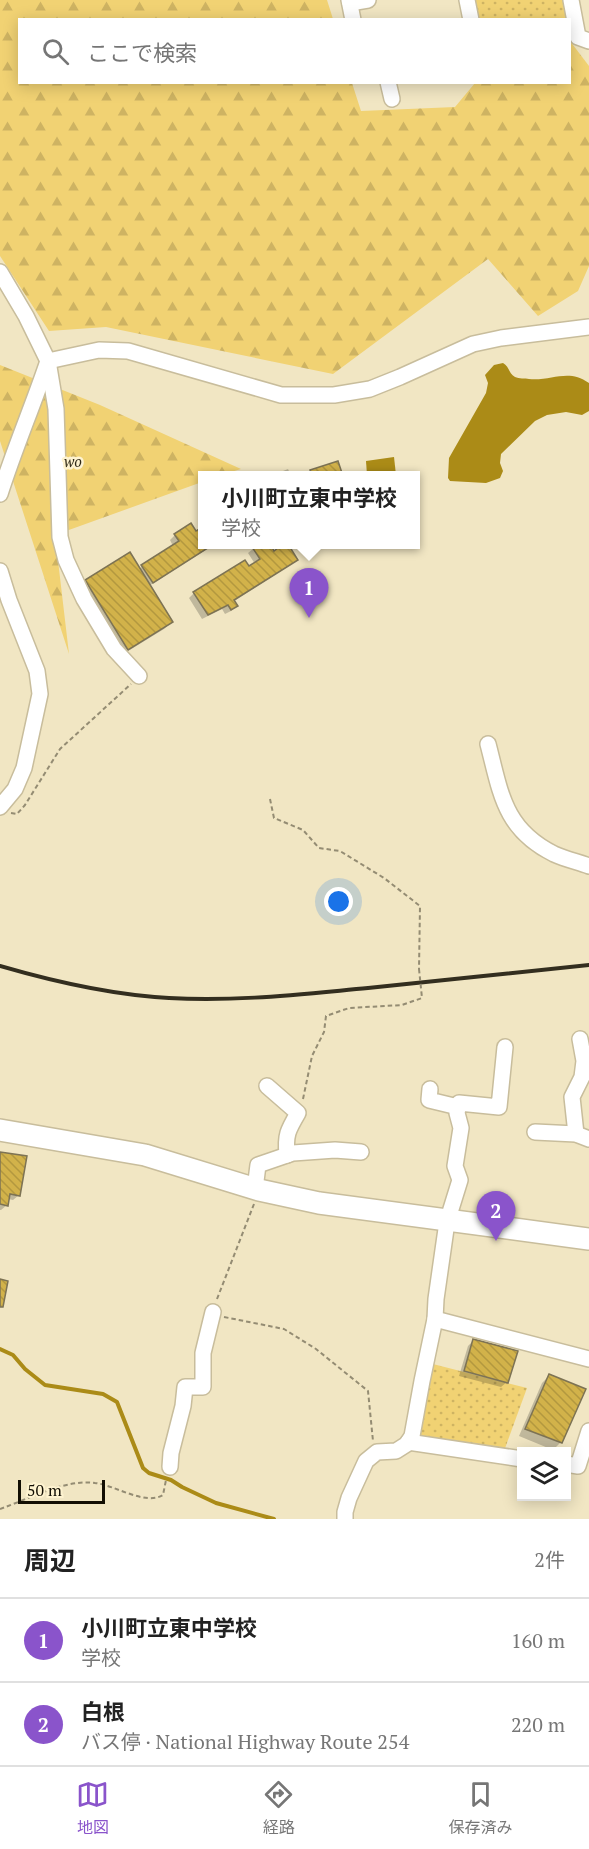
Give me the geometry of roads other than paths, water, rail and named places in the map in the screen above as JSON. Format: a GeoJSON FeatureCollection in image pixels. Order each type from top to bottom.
{"type":"FeatureCollection","features":[{"type":"Feature","properties":{"kind":"highway"},"geometry":{"type":"LineString","coordinates":[[0,1130],[145,1155],[257,1189],[319,1203],[447,1222],[589,1239]]}},
{"type":"Feature","properties":{"kind":"street"},"geometry":{"type":"LineString","coordinates":[[352,18],[350,2],[368,0]]}},
{"type":"Feature","properties":{"kind":"street"},"geometry":{"type":"LineString","coordinates":[[467,0],[471,18]]}},
{"type":"Feature","properties":{"kind":"street"},"geometry":{"type":"LineString","coordinates":[[572,0],[578,37],[589,41]]}},
{"type":"Feature","properties":{"kind":"street"},"geometry":{"type":"LineString","coordinates":[[388,84],[392,99]]}},
{"type":"Feature","properties":{"kind":"street"},"geometry":{"type":"LineString","coordinates":[[0,272],[26,316],[48,361],[56,409],[60,537],[66,561],[84,599],[114,649],[139,676]]}},
{"type":"Feature","properties":{"kind":"street"},"geometry":{"type":"LineString","coordinates":[[48,361],[99,350],[128,351],[280,395],[334,395],[370,389],[473,344],[501,338],[589,327]]}},
{"type":"Feature","properties":{"kind":"street"},"geometry":{"type":"LineString","coordinates":[[0,494],[48,361]]}},
{"type":"Feature","properties":{"kind":"street"},"geometry":{"type":"LineString","coordinates":[[0,571],[37,671],[40,694],[24,768],[15,789],[0,807]]}},
{"type":"Feature","properties":{"kind":"street"},"geometry":{"type":"LineString","coordinates":[[488,744],[501,794],[514,823],[529,839],[555,854],[589,866]]}},
{"type":"Feature","properties":{"kind":"street"},"geometry":{"type":"LineString","coordinates":[[535,1132],[582,1137],[572,1097],[582,1077],[584,1061],[580,1039]]}},
{"type":"Feature","properties":{"kind":"street"},"geometry":{"type":"LineString","coordinates":[[345,1519],[349,1498],[366,1461],[377,1452],[396,1451],[412,1436],[435,1319],[435,1299],[447,1222],[460,1180],[455,1166],[461,1128],[457,1113],[458,1107],[459,1103],[499,1107],[505,1047]]}},
{"type":"Feature","properties":{"kind":"street"},"geometry":{"type":"LineString","coordinates":[[267,1086],[298,1113],[286,1138],[287,1155]]}},
{"type":"Feature","properties":{"kind":"street"},"geometry":{"type":"LineString","coordinates":[[430,1089],[429,1100],[458,1107]]}},
{"type":"Feature","properties":{"kind":"street"},"geometry":{"type":"LineString","coordinates":[[257,1189],[258,1165],[293,1153],[335,1150],[361,1152]]}},
{"type":"Feature","properties":{"kind":"street"},"geometry":{"type":"LineString","coordinates":[[168,1474],[183,1407],[185,1387],[203,1387],[202,1353],[213,1312]]}},
{"type":"Feature","properties":{"kind":"street"},"geometry":{"type":"LineString","coordinates":[[435,1319],[589,1359]]}},
{"type":"Feature","properties":{"kind":"street"},"geometry":{"type":"LineString","coordinates":[[571,1465],[578,1466],[589,1431]]}},
{"type":"Feature","properties":{"kind":"street"},"geometry":{"type":"LineString","coordinates":[[408,1442],[517,1458]]}},
{"type":"Feature","properties":{"kind":"waterway"},"geometry":{"type":"LineString","coordinates":[[0,1349],[13,1355],[25,1369],[45,1385],[103,1394],[117,1402],[143,1468],[149,1473],[171,1480],[216,1503],[274,1519]]}},
{"type":"Feature","properties":{"kind":"railway"},"geometry":{"type":"LineString","coordinates":[[0,966],[105,991],[169,998],[219,999],[318,993],[589,965]]}},
{"type":"Feature","properties":{"kind":"place","name":"小川町立東中学校"},"geometry":{"type":"Point","coordinates":[309,618]}},
{"type":"Feature","properties":{"kind":"place","name":"白根"},"geometry":{"type":"Point","coordinates":[496,1241]}},
{"type":"Feature","properties":{"kind":"park label","name":"wo"},"geometry":{"type":"Point","coordinates":[73,462]}}]}
